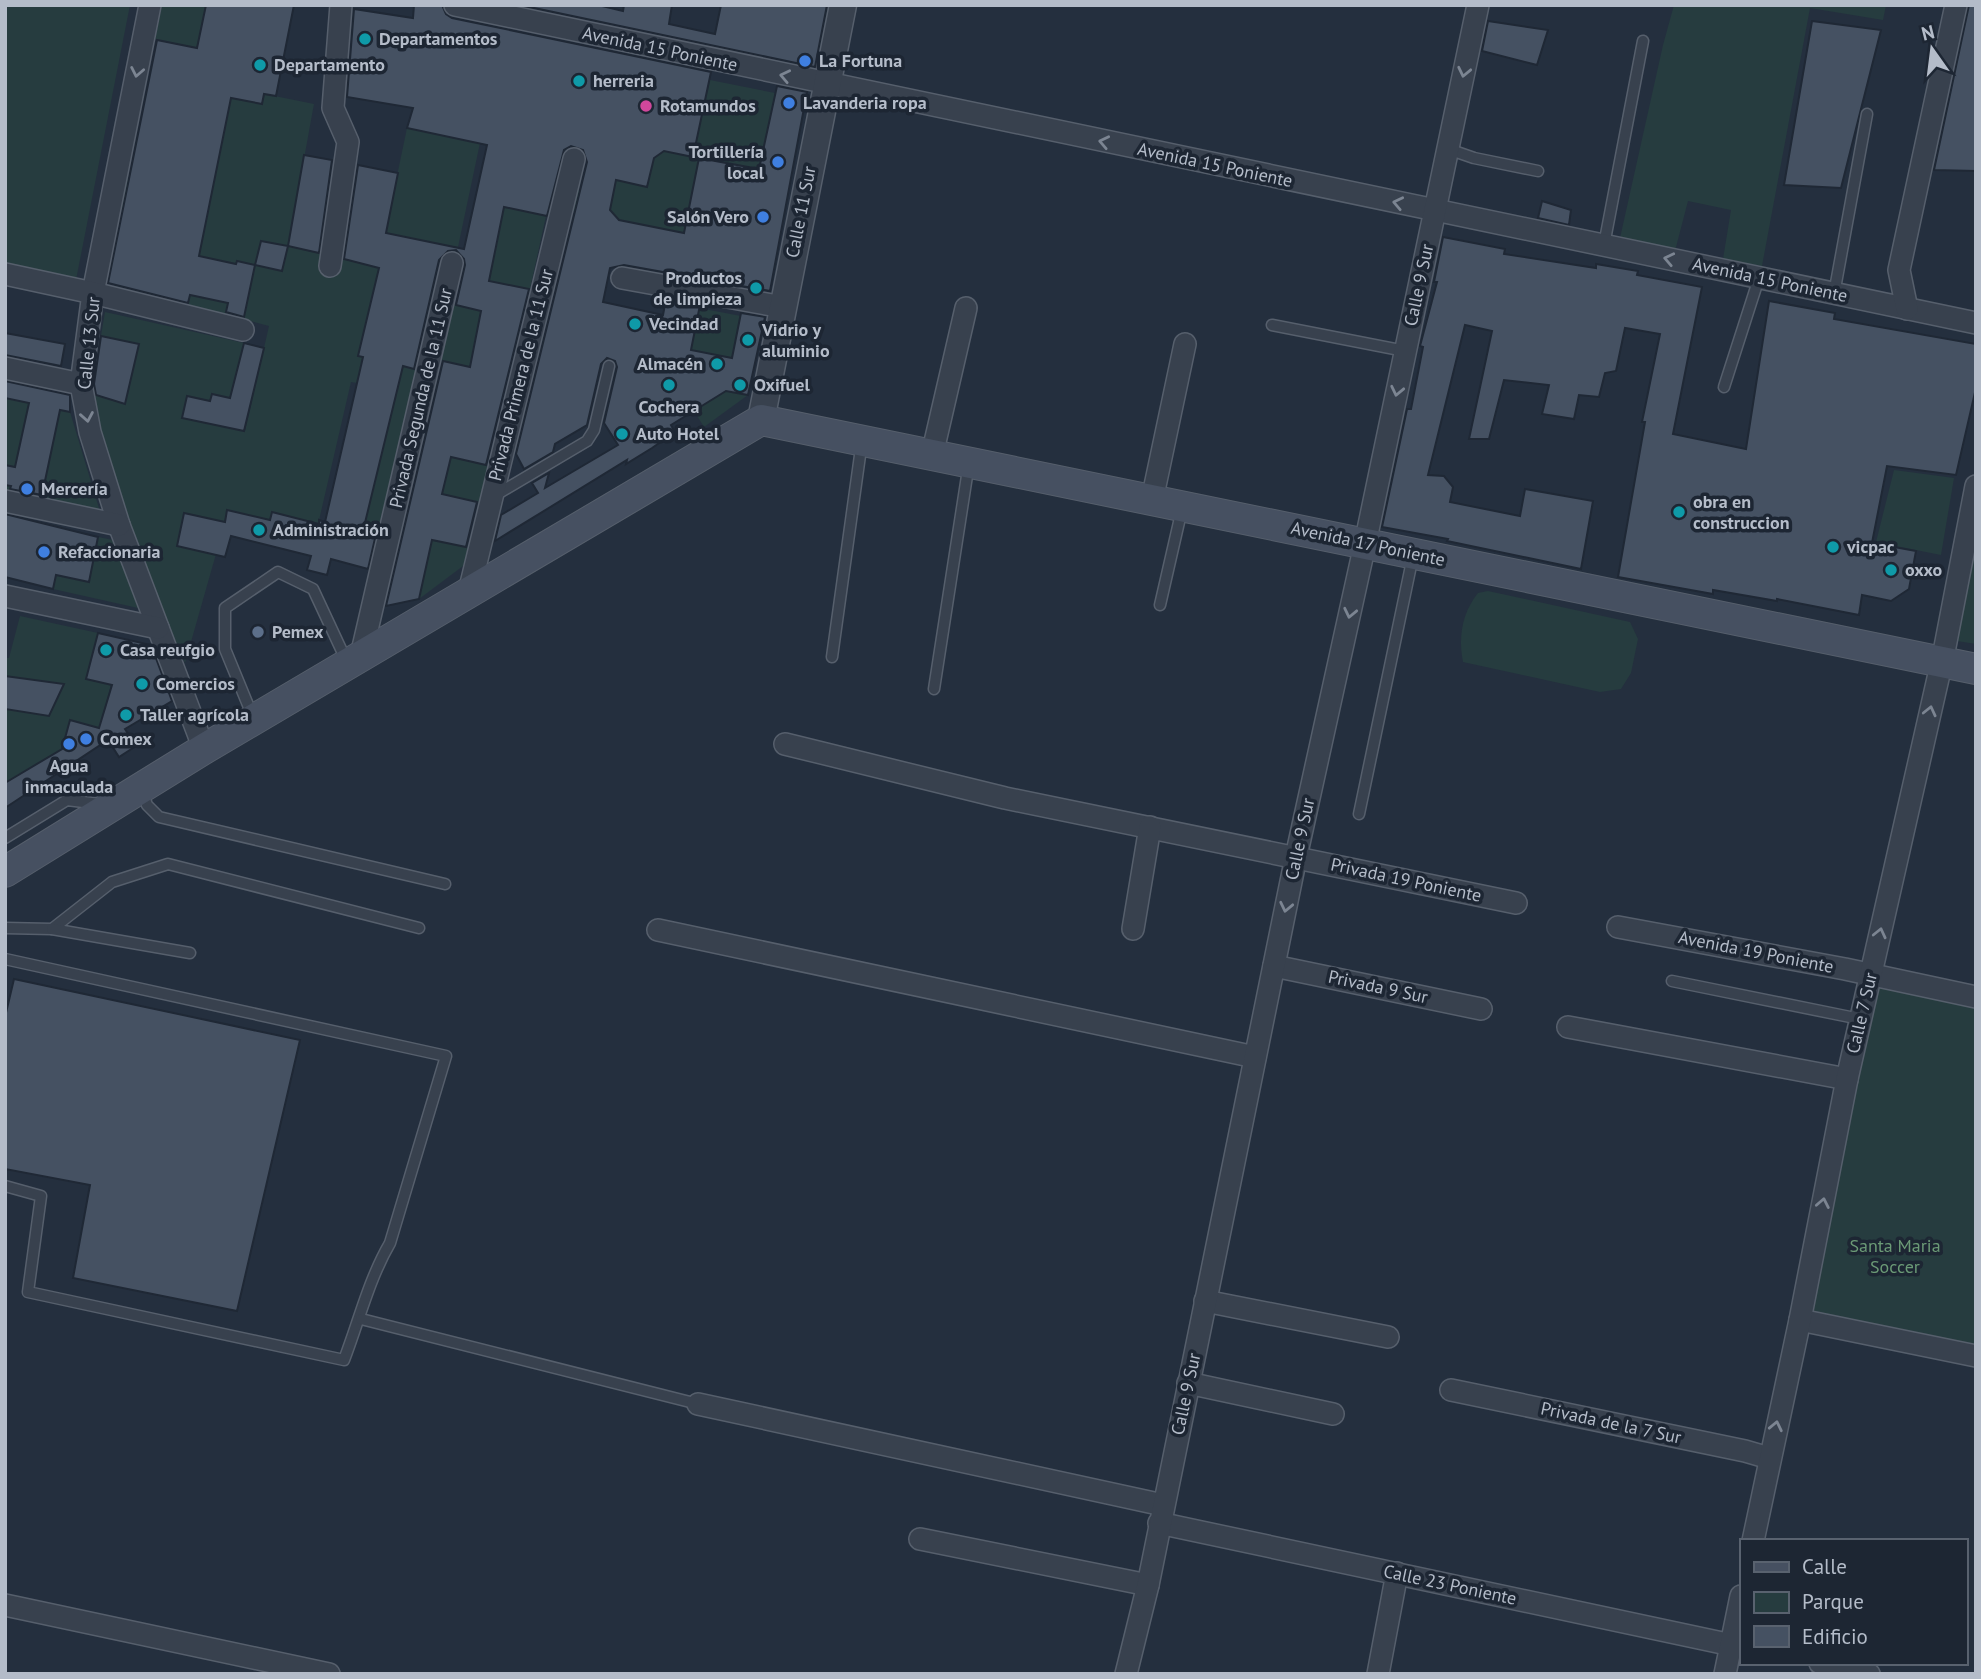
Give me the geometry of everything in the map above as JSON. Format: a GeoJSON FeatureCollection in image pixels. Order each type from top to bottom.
{"type":"FeatureCollection","features":[{"type":"Feature","properties":{"kind":"main road"},"geometry":{"type":"LineString","coordinates":[[5,872],[254,719],[761,420]]}},
{"type":"Feature","properties":{"kind":"main road","name":"Avenida 17 Poniente"},"geometry":{"type":"LineString","coordinates":[[761,420],[1976,669]]}},
{"type":"Feature","properties":{"kind":"street","name":"Calle 13 Sur"},"geometry":{"type":"LineString","coordinates":[[150,5],[93,293],[81,384],[90,432],[119,525],[204,749]]}},
{"type":"Feature","properties":{"kind":"street"},"geometry":{"type":"LineString","coordinates":[[330,266],[348,142],[333,108],[341,5]]}},
{"type":"Feature","properties":{"kind":"street","name":"Avenida 15 Poniente"},"geometry":{"type":"LineString","coordinates":[[455,5],[827,85],[1976,323]]}},
{"type":"Feature","properties":{"kind":"street","name":"Calle 11 Sur"},"geometry":{"type":"LineString","coordinates":[[761,420],[843,5]]}},
{"type":"Feature","properties":{"kind":"street","name":"Calle 9 Sur"},"geometry":{"type":"LineString","coordinates":[[1126,1674],[1148,1584],[1296,857],[1478,5]]}},
{"type":"Feature","properties":{"kind":"street"},"geometry":{"type":"LineString","coordinates":[[1876,302],[1899,270],[1956,5]]}},
{"type":"Feature","properties":{"kind":"street","name":"Privada Primera de la 11 Sur"},"geometry":{"type":"LineString","coordinates":[[469,592],[574,159]]}},
{"type":"Feature","properties":{"kind":"street","name":"Privada Segunda de la 11 Sur"},"geometry":{"type":"LineString","coordinates":[[354,660],[452,263]]}},
{"type":"Feature","properties":{"kind":"street"},"geometry":{"type":"LineString","coordinates":[[1899,270],[1907,309]]}},
{"type":"Feature","properties":{"kind":"street"},"geometry":{"type":"LineString","coordinates":[[5,274],[243,330]]}},
{"type":"Feature","properties":{"kind":"street"},"geometry":{"type":"LineString","coordinates":[[622,278],[783,307]]}},
{"type":"Feature","properties":{"kind":"street"},"geometry":{"type":"LineString","coordinates":[[932,455],[966,308]]}},
{"type":"Feature","properties":{"kind":"street"},"geometry":{"type":"LineString","coordinates":[[1152,500],[1185,344]]}},
{"type":"Feature","properties":{"kind":"street"},"geometry":{"type":"LineString","coordinates":[[5,368],[81,384]]}},
{"type":"Feature","properties":{"kind":"street","name":"Calle 7 Sur"},"geometry":{"type":"LineString","coordinates":[[1752,1539],[1800,1320],[1847,1079],[1941,662],[1976,486]]}},
{"type":"Feature","properties":{"kind":"street"},"geometry":{"type":"LineString","coordinates":[[5,501],[119,525]]}},
{"type":"Feature","properties":{"kind":"street"},"geometry":{"type":"LineString","coordinates":[[5,596],[158,628]]}},
{"type":"Feature","properties":{"kind":"street","name":"Privada 19 Poniente"},"geometry":{"type":"LineString","coordinates":[[785,744],[1005,799],[1516,903]]}},
{"type":"Feature","properties":{"kind":"street"},"geometry":{"type":"LineString","coordinates":[[1133,929],[1150,827]]}},
{"type":"Feature","properties":{"kind":"street","name":"Avenida 19 Poniente"},"geometry":{"type":"LineString","coordinates":[[1618,927],[1976,997]]}},
{"type":"Feature","properties":{"kind":"street"},"geometry":{"type":"LineString","coordinates":[[658,930],[1255,1057]]}},
{"type":"Feature","properties":{"kind":"street","name":"Privada 9 Sur"},"geometry":{"type":"LineString","coordinates":[[1274,966],[1481,1009]]}},
{"type":"Feature","properties":{"kind":"street"},"geometry":{"type":"LineString","coordinates":[[1568,1027],[1847,1079]]}},
{"type":"Feature","properties":{"kind":"street"},"geometry":{"type":"LineString","coordinates":[[1205,1301],[1388,1337]]}},
{"type":"Feature","properties":{"kind":"street"},"geometry":{"type":"LineString","coordinates":[[1800,1320],[1976,1356]]}},
{"type":"Feature","properties":{"kind":"street"},"geometry":{"type":"LineString","coordinates":[[1188,1383],[1333,1413]]}},
{"type":"Feature","properties":{"kind":"street","name":"Privada de la 7 Sur"},"geometry":{"type":"LineString","coordinates":[[1451,1390],[1769,1458]]}},
{"type":"Feature","properties":{"kind":"street","name":"Calle 23 Poniente"},"geometry":{"type":"LineString","coordinates":[[698,1404],[1397,1573],[1736,1646]]}},
{"type":"Feature","properties":{"kind":"street"},"geometry":{"type":"LineString","coordinates":[[920,1539],[1148,1584]]}},
{"type":"Feature","properties":{"kind":"street"},"geometry":{"type":"LineString","coordinates":[[1378,1674],[1397,1573]]}},
{"type":"Feature","properties":{"kind":"street"},"geometry":{"type":"LineString","coordinates":[[5,1605],[329,1674]]}},
{"type":"Feature","properties":{"kind":"street"},"geometry":{"type":"LineString","coordinates":[[1726,1674],[1736,1646],[1740,1606]]}},
{"type":"Feature","properties":{"kind":"street"},"geometry":{"type":"LineString","coordinates":[[1829,1665],[1869,1674]]}},
{"type":"Feature","properties":{"kind":"lane"},"geometry":{"type":"LineString","coordinates":[[1604,245],[1643,41]]}},
{"type":"Feature","properties":{"kind":"lane"},"geometry":{"type":"LineString","coordinates":[[1834,294],[1867,114]]}},
{"type":"Feature","properties":{"kind":"lane"},"geometry":{"type":"LineString","coordinates":[[1448,149],[1474,158],[1538,171]]}},
{"type":"Feature","properties":{"kind":"lane"},"geometry":{"type":"LineString","coordinates":[[1724,387],[1759,278]]}},
{"type":"Feature","properties":{"kind":"lane"},"geometry":{"type":"LineString","coordinates":[[1272,325],[1405,351]]}},
{"type":"Feature","properties":{"kind":"lane"},"geometry":{"type":"LineString","coordinates":[[492,496],[587,441],[594,430],[608,366]]}},
{"type":"Feature","properties":{"kind":"lane"},"geometry":{"type":"LineString","coordinates":[[832,657],[862,440]]}},
{"type":"Feature","properties":{"kind":"lane"},"geometry":{"type":"LineString","coordinates":[[934,689],[969,462]]}},
{"type":"Feature","properties":{"kind":"lane"},"geometry":{"type":"LineString","coordinates":[[1160,606],[1182,506]]}},
{"type":"Feature","properties":{"kind":"lane"},"geometry":{"type":"LineString","coordinates":[[1359,814],[1414,554]]}},
{"type":"Feature","properties":{"kind":"lane"},"geometry":{"type":"LineString","coordinates":[[254,719],[225,649],[225,608],[278,572],[313,589],[354,660]]}},
{"type":"Feature","properties":{"kind":"lane"},"geometry":{"type":"LineString","coordinates":[[141,788],[147,805],[159,817],[445,884]]}},
{"type":"Feature","properties":{"kind":"lane"},"geometry":{"type":"LineString","coordinates":[[5,838],[67,800],[112,806]]}},
{"type":"Feature","properties":{"kind":"lane"},"geometry":{"type":"LineString","coordinates":[[52,929],[112,882],[168,864],[419,928]]}},
{"type":"Feature","properties":{"kind":"lane"},"geometry":{"type":"LineString","coordinates":[[5,928],[52,929],[190,953]]}},
{"type":"Feature","properties":{"kind":"lane"},"geometry":{"type":"LineString","coordinates":[[5,959],[446,1056],[390,1243],[375,1268],[344,1360],[28,1292],[41,1196],[5,1186]]}},
{"type":"Feature","properties":{"kind":"lane"},"geometry":{"type":"LineString","coordinates":[[1672,981],[1860,1019]]}},
{"type":"Feature","properties":{"kind":"lane"},"geometry":{"type":"LineString","coordinates":[[360,1319],[698,1404]]}},
{"type":"Feature","properties":{"kind":"green space"},"geometry":{"type":"Polygon","coordinates":[[[5,5],[130,5],[76,280],[5,265],[5,5]]]}},
{"type":"Feature","properties":{"kind":"green space"},"geometry":{"type":"Polygon","coordinates":[[[162,5],[212,5],[197,47],[157,214],[121,208],[126,178],[142,181],[172,43],[155,39],[162,5]]]}},
{"type":"Feature","properties":{"kind":"green space"},"geometry":{"type":"Polygon","coordinates":[[[1674,5],[1886,5],[1883,20],[1810,8],[1762,266],[1723,259],[1731,210],[1688,201],[1675,251],[1620,238],[1674,5]]]}},
{"type":"Feature","properties":{"kind":"green space"},"geometry":{"type":"Polygon","coordinates":[[[710,80],[775,93],[759,170],[719,162],[696,172],[687,216],[724,223],[721,240],[569,210],[573,189],[612,197],[616,180],[647,187],[656,149],[693,156],[710,80]]]}},
{"type":"Feature","properties":{"kind":"green space"},"geometry":{"type":"Polygon","coordinates":[[[265,94],[314,104],[288,246],[379,268],[370,358],[364,384],[351,382],[311,555],[269,525],[262,523],[263,518],[254,516],[252,524],[225,518],[224,522],[184,513],[216,554],[185,663],[158,604],[117,492],[90,393],[125,404],[139,344],[101,336],[105,312],[244,343],[230,398],[212,394],[210,401],[187,396],[182,417],[245,431],[269,326],[243,319],[255,265],[237,261],[225,316],[187,308],[190,295],[220,301],[227,269],[209,264],[210,258],[199,256],[231,98],[262,104],[265,94]],[[261,241],[256,265],[288,246],[261,241]]]}},
{"type":"Feature","properties":{"kind":"green space"},"geometry":{"type":"Polygon","coordinates":[[[407,128],[480,143],[458,247],[385,233],[407,128]]]}},
{"type":"Feature","properties":{"kind":"green space"},"geometry":{"type":"Polygon","coordinates":[[[504,207],[546,216],[530,289],[489,281],[504,207]]]}},
{"type":"Feature","properties":{"kind":"green space"},"geometry":{"type":"Polygon","coordinates":[[[452,304],[481,311],[470,367],[438,360],[452,304]]]}},
{"type":"Feature","properties":{"kind":"green space"},"geometry":{"type":"Polygon","coordinates":[[[699,308],[741,316],[732,358],[691,350],[699,308]]]}},
{"type":"Feature","properties":{"kind":"green space"},"geometry":{"type":"Polygon","coordinates":[[[394,364],[417,369],[377,534],[363,531],[367,518],[363,516],[394,364]]]}},
{"type":"Feature","properties":{"kind":"green space"},"geometry":{"type":"Polygon","coordinates":[[[707,387],[748,395],[704,427],[694,411],[707,387]]]}},
{"type":"Feature","properties":{"kind":"green space"},"geometry":{"type":"Polygon","coordinates":[[[5,398],[70,412],[101,515],[40,503],[45,481],[23,434],[9,496],[5,496],[5,398]]]}},
{"type":"Feature","properties":{"kind":"green space"},"geometry":{"type":"Polygon","coordinates":[[[451,457],[488,466],[479,503],[442,494],[451,457]]]}},
{"type":"Feature","properties":{"kind":"green space"},"geometry":{"type":"Polygon","coordinates":[[[1894,470],[1954,478],[1941,555],[1876,542],[1894,470]]]}},
{"type":"Feature","properties":{"kind":"green space"},"geometry":{"type":"Polygon","coordinates":[[[1976,519],[1976,644],[1951,640],[1976,519]]]}},
{"type":"Feature","properties":{"kind":"green space"},"geometry":{"type":"Polygon","coordinates":[[[98,537],[113,540],[138,608],[53,589],[56,575],[89,582],[98,537]]]}},
{"type":"Feature","properties":{"kind":"green space"},"geometry":{"type":"Polygon","coordinates":[[[432,540],[470,548],[467,563],[419,599],[432,540]]]}},
{"type":"Feature","properties":{"kind":"green space"},"geometry":{"type":"Polygon","coordinates":[[[1488,591],[1630,622],[1638,639],[1631,673],[1621,689],[1600,692],[1463,662],[1461,634],[1465,617],[1478,593],[1488,591]]]}},
{"type":"Feature","properties":{"kind":"green space"},"geometry":{"type":"Polygon","coordinates":[[[20,616],[98,633],[86,679],[111,685],[99,728],[70,721],[54,774],[5,783],[5,709],[49,716],[63,685],[5,676],[5,658],[9,658],[20,616]]]}},
{"type":"Feature","properties":{"kind":"green space","name":"Santa Maria Soccer"},"geometry":{"type":"Polygon","coordinates":[[[1870,975],[1976,997],[1976,1356],[1800,1320],[1870,975]]]}},
{"type":"Feature","properties":{"kind":"building"},"geometry":{"type":"Polygon","coordinates":[[[206,5],[294,5],[276,96],[264,94],[262,104],[231,98],[199,256],[255,265],[244,317],[226,312],[228,303],[190,295],[188,303],[108,283],[157,40],[197,48],[206,5]]]}},
{"type":"Feature","properties":{"kind":"building"},"geometry":{"type":"Polygon","coordinates":[[[414,5],[442,5],[446,14],[452,18],[711,72],[693,157],[664,151],[654,158],[647,187],[616,180],[610,210],[619,220],[684,233],[699,158],[759,169],[777,86],[807,92],[770,291],[624,265],[610,268],[603,302],[663,315],[666,299],[700,305],[691,350],[732,358],[741,313],[765,317],[748,395],[726,391],[671,425],[675,432],[652,448],[626,464],[627,460],[495,541],[501,515],[538,493],[532,483],[549,473],[545,488],[618,445],[604,423],[617,367],[615,361],[607,358],[601,364],[587,425],[555,444],[553,452],[524,469],[516,454],[587,162],[583,150],[571,146],[564,150],[547,216],[504,207],[489,281],[529,289],[486,465],[451,457],[442,494],[477,502],[466,547],[432,540],[419,599],[386,606],[443,361],[470,367],[481,311],[456,305],[465,265],[464,259],[456,250],[448,251],[439,260],[414,369],[403,366],[363,531],[376,534],[368,569],[331,559],[327,575],[307,570],[311,556],[231,536],[225,557],[177,546],[184,513],[225,522],[227,510],[270,520],[272,512],[319,524],[319,520],[325,522],[363,357],[358,356],[379,268],[344,259],[358,165],[398,173],[386,233],[464,249],[487,145],[407,128],[413,108],[347,97],[354,9],[413,18],[414,5]]]}},
{"type":"Feature","properties":{"kind":"building"},"geometry":{"type":"Polygon","coordinates":[[[520,5],[598,5],[623,11],[624,5],[672,5],[669,24],[715,34],[721,5],[827,5],[815,67],[520,5]]]}},
{"type":"Feature","properties":{"kind":"building"},"geometry":{"type":"Polygon","coordinates":[[[1969,5],[1976,5],[1976,171],[1934,170],[1969,5]]]}},
{"type":"Feature","properties":{"kind":"building"},"geometry":{"type":"Polygon","coordinates":[[[1488,21],[1548,30],[1537,65],[1482,51],[1488,21]]]}},
{"type":"Feature","properties":{"kind":"building"},"geometry":{"type":"Polygon","coordinates":[[[1812,21],[1881,30],[1841,188],[1784,185],[1812,21]]]}},
{"type":"Feature","properties":{"kind":"building"},"geometry":{"type":"Polygon","coordinates":[[[304,155],[332,160],[319,253],[288,246],[304,155]]]}},
{"type":"Feature","properties":{"kind":"building"},"geometry":{"type":"Polygon","coordinates":[[[1542,201],[1571,210],[1569,225],[1538,218],[1542,201]]]}},
{"type":"Feature","properties":{"kind":"building"},"geometry":{"type":"Polygon","coordinates":[[[1443,237],[1505,249],[1504,254],[1596,268],[1596,264],[1638,271],[1637,275],[1702,287],[1673,434],[1746,449],[1769,301],[1835,313],[1834,319],[1976,344],[1976,388],[1956,475],[1887,466],[1872,543],[1916,551],[1909,589],[1891,601],[1862,595],[1859,615],[1777,599],[1713,590],[1713,594],[1618,577],[1645,422],[1642,422],[1660,334],[1625,328],[1616,371],[1605,373],[1599,397],[1579,395],[1574,419],[1542,414],[1549,385],[1504,380],[1489,439],[1469,439],[1492,331],[1465,325],[1428,475],[1444,476],[1453,487],[1450,502],[1520,516],[1525,489],[1593,501],[1581,569],[1382,527],[1407,409],[1411,409],[1423,347],[1420,346],[1437,282],[1434,282],[1443,237]]]}},
{"type":"Feature","properties":{"kind":"building"},"geometry":{"type":"Polygon","coordinates":[[[261,241],[288,246],[282,271],[255,265],[261,241]]]}},
{"type":"Feature","properties":{"kind":"building"},"geometry":{"type":"Polygon","coordinates":[[[5,333],[65,344],[61,366],[5,355],[5,333]]]}},
{"type":"Feature","properties":{"kind":"building"},"geometry":{"type":"Polygon","coordinates":[[[101,336],[139,344],[125,404],[96,395],[94,384],[101,336]]]}},
{"type":"Feature","properties":{"kind":"building"},"geometry":{"type":"Polygon","coordinates":[[[244,343],[264,348],[244,431],[182,418],[187,396],[210,401],[212,394],[230,398],[244,343]]]}},
{"type":"Feature","properties":{"kind":"building"},"geometry":{"type":"Polygon","coordinates":[[[5,381],[70,395],[70,412],[60,410],[42,495],[10,489],[11,486],[5,485],[5,465],[15,467],[29,403],[5,398],[5,381]]]}},
{"type":"Feature","properties":{"kind":"building"},"geometry":{"type":"Polygon","coordinates":[[[5,514],[98,537],[89,582],[56,575],[53,589],[5,577],[5,514]]]}},
{"type":"Feature","properties":{"kind":"building"},"geometry":{"type":"Polygon","coordinates":[[[98,633],[151,645],[172,701],[125,729],[136,746],[119,757],[108,740],[5,808],[5,783],[62,749],[70,720],[99,728],[112,685],[86,679],[98,633]]]}},
{"type":"Feature","properties":{"kind":"building"},"geometry":{"type":"Polygon","coordinates":[[[5,676],[64,684],[49,716],[5,709],[5,676]]]}},
{"type":"Feature","properties":{"kind":"building"},"geometry":{"type":"Polygon","coordinates":[[[14,979],[300,1040],[237,1311],[73,1278],[90,1185],[5,1169],[5,1017],[14,979]]]}},
{"type":"Feature","properties":{"kind":"place","name":"Departamentos"},"geometry":{"type":"Point","coordinates":[365,39]}},
{"type":"Feature","properties":{"kind":"place","name":"La Fortuna"},"geometry":{"type":"Point","coordinates":[805,61]}},
{"type":"Feature","properties":{"kind":"place","name":"Departamento"},"geometry":{"type":"Point","coordinates":[260,65]}},
{"type":"Feature","properties":{"kind":"place","name":"herreria"},"geometry":{"type":"Point","coordinates":[579,81]}},
{"type":"Feature","properties":{"kind":"place","name":"Lavanderia ropa"},"geometry":{"type":"Point","coordinates":[789,103]}},
{"type":"Feature","properties":{"kind":"place","name":"Rotamundos"},"geometry":{"type":"Point","coordinates":[646,106]}},
{"type":"Feature","properties":{"kind":"place","name":"Tortillería local"},"geometry":{"type":"Point","coordinates":[778,162]}},
{"type":"Feature","properties":{"kind":"place","name":"Salón Vero"},"geometry":{"type":"Point","coordinates":[763,217]}},
{"type":"Feature","properties":{"kind":"place","name":"Productos de limpieza"},"geometry":{"type":"Point","coordinates":[756,288]}},
{"type":"Feature","properties":{"kind":"place","name":"Vecindad"},"geometry":{"type":"Point","coordinates":[635,324]}},
{"type":"Feature","properties":{"kind":"place","name":"Vidrio y aluminio"},"geometry":{"type":"Point","coordinates":[748,340]}},
{"type":"Feature","properties":{"kind":"place","name":"Almacén"},"geometry":{"type":"Point","coordinates":[717,364]}},
{"type":"Feature","properties":{"kind":"place","name":"Cochera"},"geometry":{"type":"Point","coordinates":[669,385]}},
{"type":"Feature","properties":{"kind":"place","name":"Oxifuel"},"geometry":{"type":"Point","coordinates":[740,385]}},
{"type":"Feature","properties":{"kind":"place","name":"Auto Hotel"},"geometry":{"type":"Point","coordinates":[622,434]}},
{"type":"Feature","properties":{"kind":"place","name":"Mercería"},"geometry":{"type":"Point","coordinates":[27,489]}},
{"type":"Feature","properties":{"kind":"place","name":"obra en construccion"},"geometry":{"type":"Point","coordinates":[1679,512]}},
{"type":"Feature","properties":{"kind":"place","name":"Administración"},"geometry":{"type":"Point","coordinates":[259,530]}},
{"type":"Feature","properties":{"kind":"place","name":"vicpac"},"geometry":{"type":"Point","coordinates":[1833,547]}},
{"type":"Feature","properties":{"kind":"place","name":"Refaccionaria"},"geometry":{"type":"Point","coordinates":[44,552]}},
{"type":"Feature","properties":{"kind":"place","name":"oxxo"},"geometry":{"type":"Point","coordinates":[1891,570]}},
{"type":"Feature","properties":{"kind":"place","name":"Pemex"},"geometry":{"type":"Point","coordinates":[258,632]}},
{"type":"Feature","properties":{"kind":"place","name":"Casa reufgio"},"geometry":{"type":"Point","coordinates":[106,650]}},
{"type":"Feature","properties":{"kind":"place","name":"Comercios"},"geometry":{"type":"Point","coordinates":[142,684]}},
{"type":"Feature","properties":{"kind":"place","name":"Taller agrícola"},"geometry":{"type":"Point","coordinates":[126,715]}},
{"type":"Feature","properties":{"kind":"place","name":"Comex"},"geometry":{"type":"Point","coordinates":[86,739]}},
{"type":"Feature","properties":{"kind":"place","name":"Agua inmaculada"},"geometry":{"type":"Point","coordinates":[69,744]}}]}
